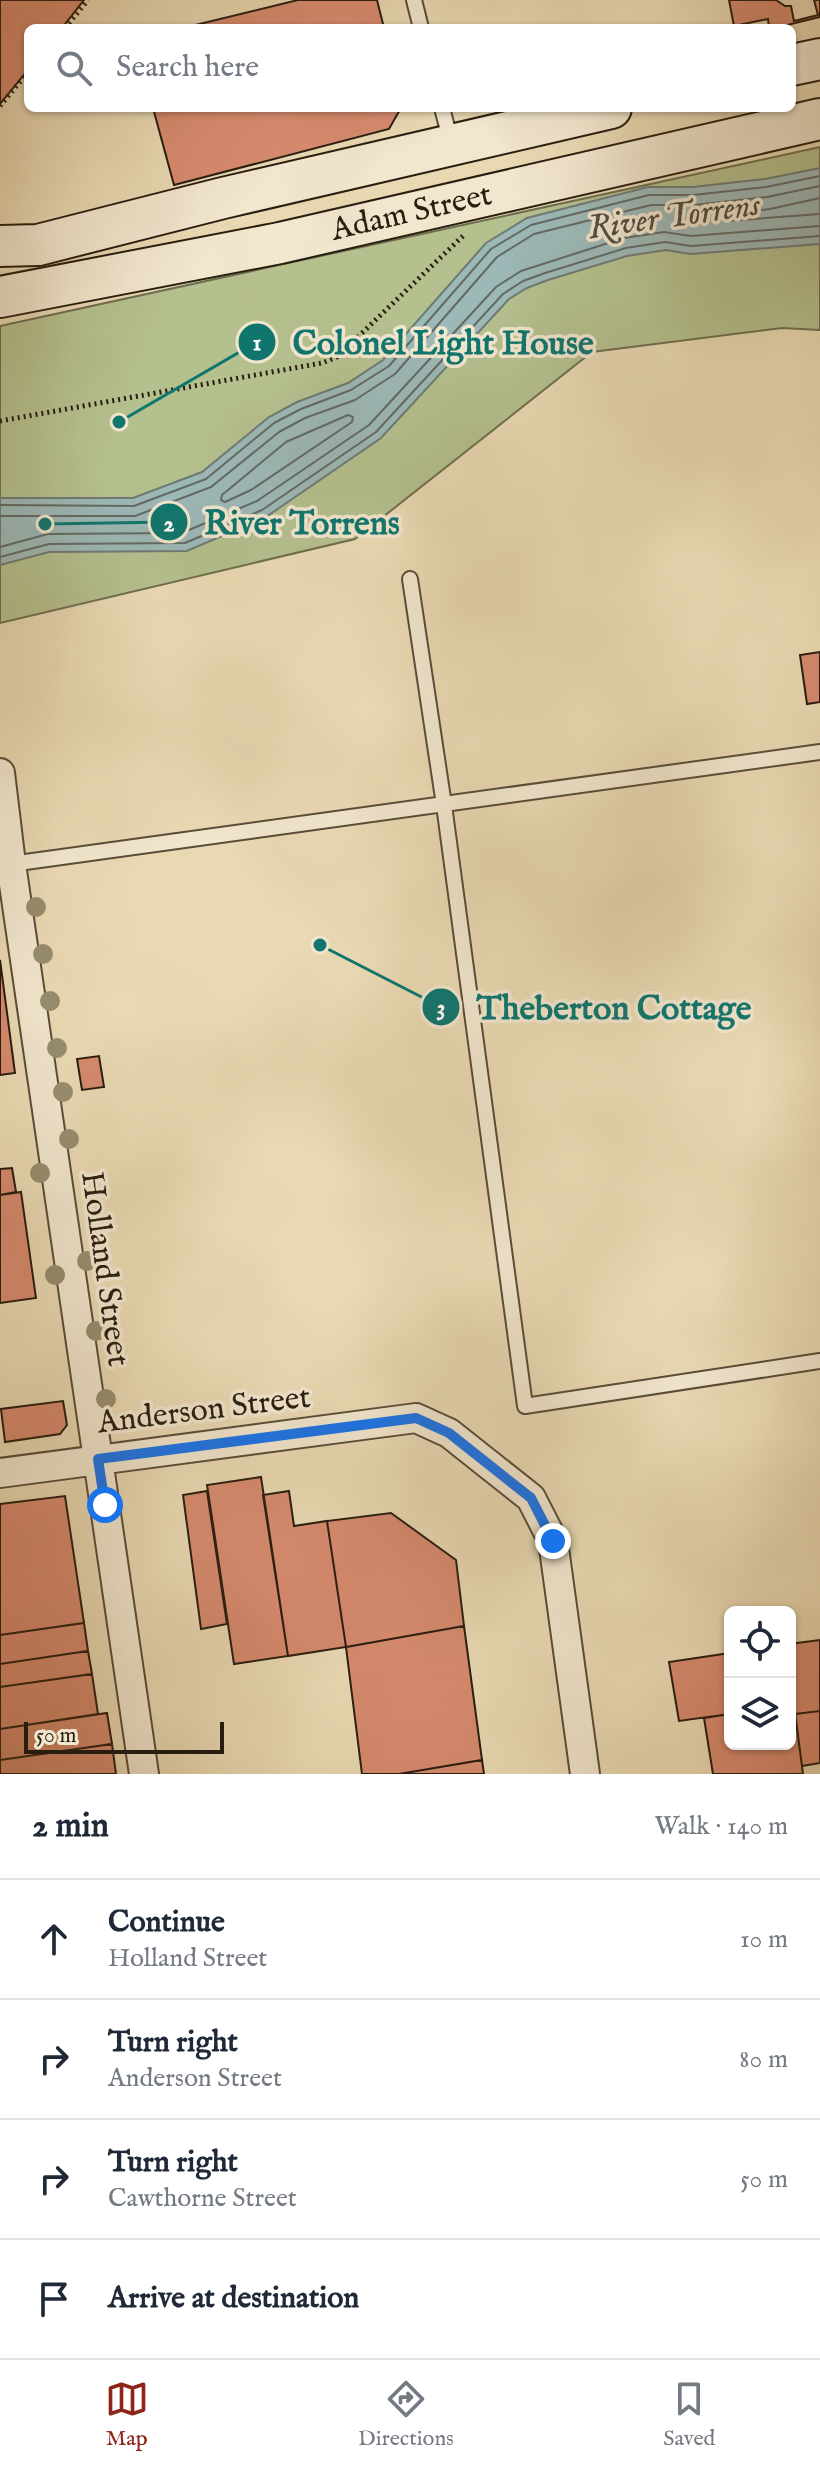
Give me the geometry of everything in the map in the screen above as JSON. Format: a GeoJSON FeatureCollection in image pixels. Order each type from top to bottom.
{"type":"FeatureCollection","features":[{"type":"Feature","properties":{"kind":"main road"},"geometry":{"type":"LineString","coordinates":[[796,64],[820,59]]}},
{"type":"Feature","properties":{"kind":"main road","name":"Adam Street"},"geometry":{"type":"LineString","coordinates":[[0,246],[38,245],[223,198],[594,112]]}},
{"type":"Feature","properties":{"kind":"main road","name":"Adam Street"},"geometry":{"type":"LineString","coordinates":[[0,297],[280,243],[820,119]]}},
{"type":"Feature","properties":{"kind":"street","name":"Holland Street"},"geometry":{"type":"LineString","coordinates":[[0,773],[6,864],[144,1774]]}},
{"type":"Feature","properties":{"kind":"street","name":"Anderson Street"},"geometry":{"type":"LineString","coordinates":[[0,1473],[416,1418],[449,1433],[531,1498],[553,1541],[585,1774]]}},
{"type":"Feature","properties":{"kind":"lane"},"geometry":{"type":"LineString","coordinates":[[414,0],[420,24]]}},
{"type":"Feature","properties":{"kind":"lane"},"geometry":{"type":"LineString","coordinates":[[443,112],[452,146]]}},
{"type":"Feature","properties":{"kind":"lane"},"geometry":{"type":"LineString","coordinates":[[410,579],[444,805],[525,1406],[820,1361]]}},
{"type":"Feature","properties":{"kind":"lane"},"geometry":{"type":"LineString","coordinates":[[6,864],[820,752]]}},
{"type":"Feature","properties":{"kind":"path"},"geometry":{"type":"LineString","coordinates":[[68,24],[88,0]]}},
{"type":"Feature","properties":{"kind":"path"},"geometry":{"type":"LineString","coordinates":[[0,106],[24,77]]}},
{"type":"Feature","properties":{"kind":"path"},"geometry":{"type":"LineString","coordinates":[[0,421],[308,365],[337,357],[473,228]]}},
{"type":"Feature","properties":{"kind":"green space"},"geometry":{"type":"Polygon","coordinates":[[[820,147],[820,330],[782,328],[592,352],[355,539],[0,623],[0,326],[820,147]]]}},
{"type":"Feature","properties":{"kind":"water","name":"River Torrens"},"geometry":{"type":"Polygon","coordinates":[[[820,168],[820,244],[690,254],[666,250],[627,256],[527,288],[509,299],[381,438],[266,517],[187,551],[49,552],[0,565],[0,498],[133,498],[202,472],[269,417],[297,402],[348,383],[383,360],[486,243],[527,218],[648,187],[693,187],[765,179],[820,168]]]}},
{"type":"Feature","properties":{"kind":"building"},"geometry":{"type":"Polygon","coordinates":[[[0,0],[84,0],[65,24],[24,24],[24,75],[0,104],[0,0]]]}},
{"type":"Feature","properties":{"kind":"building"},"geometry":{"type":"Polygon","coordinates":[[[298,0],[377,0],[383,24],[199,24],[298,0]]]}},
{"type":"Feature","properties":{"kind":"building"},"geometry":{"type":"Polygon","coordinates":[[[729,0],[776,0],[791,6],[794,21],[818,15],[814,0],[820,0],[820,17],[791,24],[769,24],[768,19],[734,24],[729,0]]]}},
{"type":"Feature","properties":{"kind":"building"},"geometry":{"type":"Polygon","coordinates":[[[154,112],[399,112],[389,129],[174,185],[154,112]]]}},
{"type":"Feature","properties":{"kind":"building"},"geometry":{"type":"Polygon","coordinates":[[[820,652],[820,702],[807,704],[800,655],[820,652]]]}},
{"type":"Feature","properties":{"kind":"building"},"geometry":{"type":"Polygon","coordinates":[[[0,960],[15,1073],[0,1075],[0,960]]]}},
{"type":"Feature","properties":{"kind":"building"},"geometry":{"type":"Polygon","coordinates":[[[99,1056],[104,1087],[82,1090],[77,1059],[99,1056]]]}},
{"type":"Feature","properties":{"kind":"building"},"geometry":{"type":"Polygon","coordinates":[[[12,1168],[16,1192],[0,1195],[0,1169],[12,1168]]]}},
{"type":"Feature","properties":{"kind":"building"},"geometry":{"type":"Polygon","coordinates":[[[21,1192],[36,1298],[0,1303],[0,1195],[21,1192]]]}},
{"type":"Feature","properties":{"kind":"building"},"geometry":{"type":"Polygon","coordinates":[[[63,1401],[67,1425],[60,1434],[5,1442],[1,1409],[63,1401]]]}},
{"type":"Feature","properties":{"kind":"building"},"geometry":{"type":"Polygon","coordinates":[[[261,1477],[288,1656],[234,1664],[207,1485],[261,1477]]]}},
{"type":"Feature","properties":{"kind":"building"},"geometry":{"type":"Polygon","coordinates":[[[207,1491],[227,1624],[201,1629],[183,1495],[207,1491]]]}},
{"type":"Feature","properties":{"kind":"building"},"geometry":{"type":"Polygon","coordinates":[[[289,1491],[294,1526],[327,1521],[346,1647],[288,1656],[263,1495],[289,1491]]]}},
{"type":"Feature","properties":{"kind":"building"},"geometry":{"type":"Polygon","coordinates":[[[65,1496],[84,1623],[0,1635],[0,1504],[65,1496]]]}},
{"type":"Feature","properties":{"kind":"building"},"geometry":{"type":"Polygon","coordinates":[[[391,1513],[456,1560],[464,1626],[346,1647],[327,1521],[391,1513]]]}},
{"type":"Feature","properties":{"kind":"building"},"geometry":{"type":"Polygon","coordinates":[[[84,1623],[88,1651],[0,1664],[0,1635],[84,1623]]]}},
{"type":"Feature","properties":{"kind":"building"},"geometry":{"type":"Polygon","coordinates":[[[464,1626],[482,1760],[399,1774],[362,1774],[346,1647],[464,1626]]]}},
{"type":"Feature","properties":{"kind":"building"},"geometry":{"type":"Polygon","coordinates":[[[820,1640],[820,1711],[796,1714],[796,1643],[820,1640]]]}},
{"type":"Feature","properties":{"kind":"building"},"geometry":{"type":"Polygon","coordinates":[[[88,1651],[92,1674],[0,1687],[0,1664],[88,1651]]]}},
{"type":"Feature","properties":{"kind":"building"},"geometry":{"type":"Polygon","coordinates":[[[724,1654],[724,1715],[679,1721],[669,1662],[724,1654]]]}},
{"type":"Feature","properties":{"kind":"building"},"geometry":{"type":"Polygon","coordinates":[[[92,1674],[98,1714],[0,1729],[0,1687],[92,1674]]]}},
{"type":"Feature","properties":{"kind":"building"},"geometry":{"type":"Polygon","coordinates":[[[820,1711],[820,1763],[802,1766],[796,1714],[820,1711]]]}},
{"type":"Feature","properties":{"kind":"building"},"geometry":{"type":"Polygon","coordinates":[[[107,1713],[112,1744],[0,1760],[0,1729],[107,1713]]]}},
{"type":"Feature","properties":{"kind":"building"},"geometry":{"type":"Polygon","coordinates":[[[724,1715],[724,1750],[796,1750],[796,1720],[803,1774],[713,1774],[704,1718],[724,1715]]]}},
{"type":"Feature","properties":{"kind":"building"},"geometry":{"type":"Polygon","coordinates":[[[112,1744],[116,1774],[0,1774],[0,1760],[112,1744]]]}},
{"type":"Feature","properties":{"kind":"building"},"geometry":{"type":"Polygon","coordinates":[[[482,1760],[484,1774],[399,1774],[482,1760]]]}},
{"type":"Feature","properties":{"kind":"place","name":"Colonel Light House"},"geometry":{"type":"Point","coordinates":[119,422]}},
{"type":"Feature","properties":{"kind":"place","name":"River Torrens"},"geometry":{"type":"Point","coordinates":[45,524]}},
{"type":"Feature","properties":{"kind":"place","name":"Theberton Cottage"},"geometry":{"type":"Point","coordinates":[320,945]}},
{"type":"Feature","properties":{"kind":"route"},"geometry":{"type":"LineString","coordinates":[[105,1505],[98,1459],[416,1418],[449,1433],[531,1498],[553,1541]]}}]}
